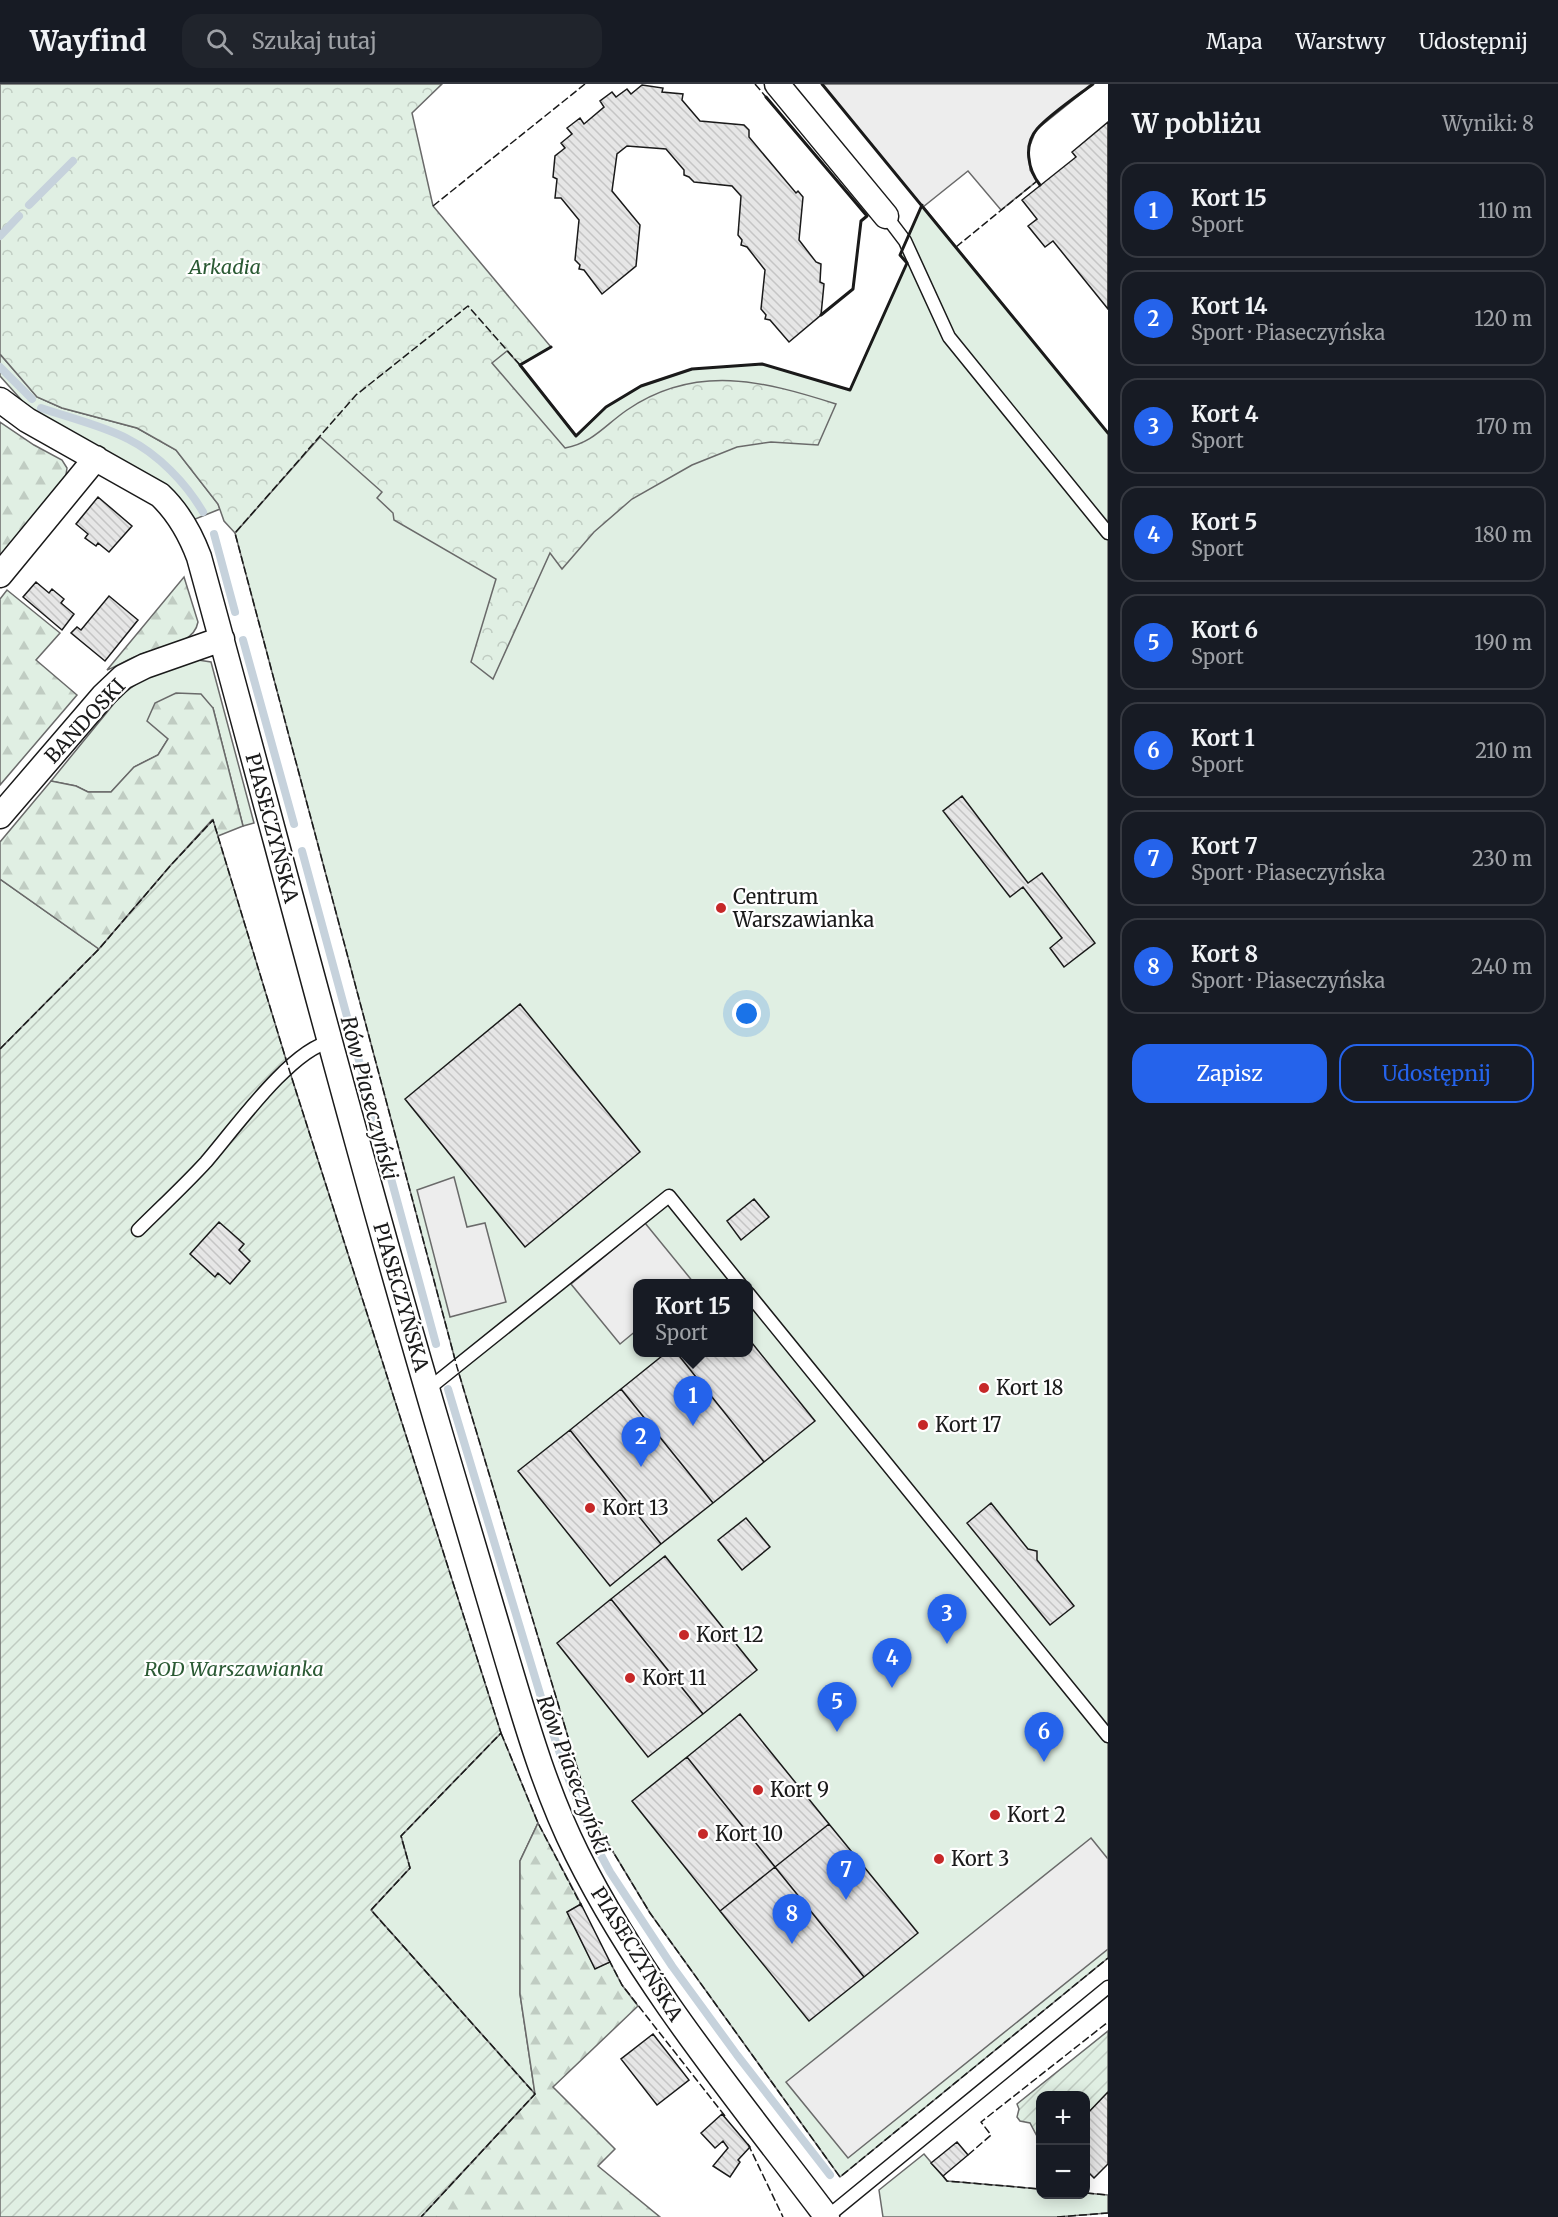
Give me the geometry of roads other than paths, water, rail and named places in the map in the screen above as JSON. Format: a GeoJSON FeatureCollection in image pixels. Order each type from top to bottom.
{"type":"FeatureCollection","features":[{"type":"Feature","properties":{"kind":"street"},"geometry":{"type":"LineString","coordinates":[[777,84],[886,216]]}},
{"type":"Feature","properties":{"kind":"street","name":"PIASECZYŃSKA"},"geometry":{"type":"LineString","coordinates":[[0,400],[27,420],[160,495],[183,522],[199,557],[427,1390],[534,1747],[554,1804],[578,1855],[628,1944],[678,2019],[827,2217]]}},
{"type":"Feature","properties":{"kind":"street"},"geometry":{"type":"LineString","coordinates":[[0,575],[96,458]]}},
{"type":"Feature","properties":{"kind":"street","name":"BANDOSKI"},"geometry":{"type":"LineString","coordinates":[[0,816],[103,696],[123,677],[146,666],[222,639]]}},
{"type":"Feature","properties":{"kind":"lane"},"geometry":{"type":"LineString","coordinates":[[886,216],[905,241],[949,337],[1108,533]]}},
{"type":"Feature","properties":{"kind":"lane"},"geometry":{"type":"LineString","coordinates":[[138,1230],[204,1164],[288,1066],[320,1044],[330,1042]]}},
{"type":"Feature","properties":{"kind":"lane"},"geometry":{"type":"LineString","coordinates":[[427,1390],[669,1196],[736,1279]]}},
{"type":"Feature","properties":{"kind":"lane"},"geometry":{"type":"LineString","coordinates":[[753,1299],[1108,1736]]}},
{"type":"Feature","properties":{"kind":"lane"},"geometry":{"type":"LineString","coordinates":[[827,2217],[1108,1987]]}},
{"type":"Feature","properties":{"kind":"waterway"},"geometry":{"type":"LineString","coordinates":[[29,205],[73,161]]}},
{"type":"Feature","properties":{"kind":"waterway"},"geometry":{"type":"LineString","coordinates":[[0,236],[19,216]]}},
{"type":"Feature","properties":{"kind":"waterway","name":"Rów Piaseczyński"},"geometry":{"type":"LineString","coordinates":[[0,367],[32,399]]}},
{"type":"Feature","properties":{"kind":"waterway","name":"Rów Piaseczyński"},"geometry":{"type":"LineString","coordinates":[[41,408],[108,430],[139,445],[170,470],[203,512]]}},
{"type":"Feature","properties":{"kind":"waterway","name":"Rów Piaseczyński"},"geometry":{"type":"LineString","coordinates":[[214,534],[235,612]]}},
{"type":"Feature","properties":{"kind":"waterway","name":"Rów Piaseczyński"},"geometry":{"type":"LineString","coordinates":[[243,640],[294,824]]}},
{"type":"Feature","properties":{"kind":"waterway","name":"Rów Piaseczyński"},"geometry":{"type":"LineString","coordinates":[[302,851],[436,1344]]}},
{"type":"Feature","properties":{"kind":"waterway","name":"Rów Piaseczyński"},"geometry":{"type":"LineString","coordinates":[[448,1389],[544,1707],[569,1780],[596,1846],[610,1872],[672,1966],[737,2055],[830,2175]]}},
{"type":"Feature","properties":{"kind":"place","name":"Centrum Warszawianka"},"geometry":{"type":"Point","coordinates":[721,908]}},
{"type":"Feature","properties":{"kind":"place","name":"Kort 18"},"geometry":{"type":"Point","coordinates":[984,1388]}},
{"type":"Feature","properties":{"kind":"place","name":"Kort 17"},"geometry":{"type":"Point","coordinates":[923,1425]}},
{"type":"Feature","properties":{"kind":"place","name":"Kort 15"},"geometry":{"type":"Point","coordinates":[693,1426]}},
{"type":"Feature","properties":{"kind":"place","name":"Kort 14"},"geometry":{"type":"Point","coordinates":[641,1467]}},
{"type":"Feature","properties":{"kind":"place","name":"Kort 13"},"geometry":{"type":"Point","coordinates":[590,1508]}},
{"type":"Feature","properties":{"kind":"place","name":"Kort 12"},"geometry":{"type":"Point","coordinates":[684,1635]}},
{"type":"Feature","properties":{"kind":"place","name":"Kort 4"},"geometry":{"type":"Point","coordinates":[947,1644]}},
{"type":"Feature","properties":{"kind":"place","name":"Kort 11"},"geometry":{"type":"Point","coordinates":[630,1678]}},
{"type":"Feature","properties":{"kind":"place","name":"Kort 5"},"geometry":{"type":"Point","coordinates":[892,1688]}},
{"type":"Feature","properties":{"kind":"place","name":"Kort 6"},"geometry":{"type":"Point","coordinates":[837,1732]}},
{"type":"Feature","properties":{"kind":"place","name":"Kort 1"},"geometry":{"type":"Point","coordinates":[1044,1762]}},
{"type":"Feature","properties":{"kind":"place","name":"Kort 9"},"geometry":{"type":"Point","coordinates":[758,1790]}},
{"type":"Feature","properties":{"kind":"place","name":"Kort 2"},"geometry":{"type":"Point","coordinates":[995,1815]}},
{"type":"Feature","properties":{"kind":"place","name":"Kort 10"},"geometry":{"type":"Point","coordinates":[703,1834]}},
{"type":"Feature","properties":{"kind":"place","name":"Kort 3"},"geometry":{"type":"Point","coordinates":[939,1859]}},
{"type":"Feature","properties":{"kind":"place","name":"Kort 7"},"geometry":{"type":"Point","coordinates":[846,1900]}},
{"type":"Feature","properties":{"kind":"place","name":"Kort 8"},"geometry":{"type":"Point","coordinates":[792,1944]}},
{"type":"Feature","properties":{"kind":"park label","name":"Arkadia"},"geometry":{"type":"Point","coordinates":[225,267]}},
{"type":"Feature","properties":{"kind":"park label","name":"ROD Warszawianka"},"geometry":{"type":"Point","coordinates":[234,1669]}}]}
